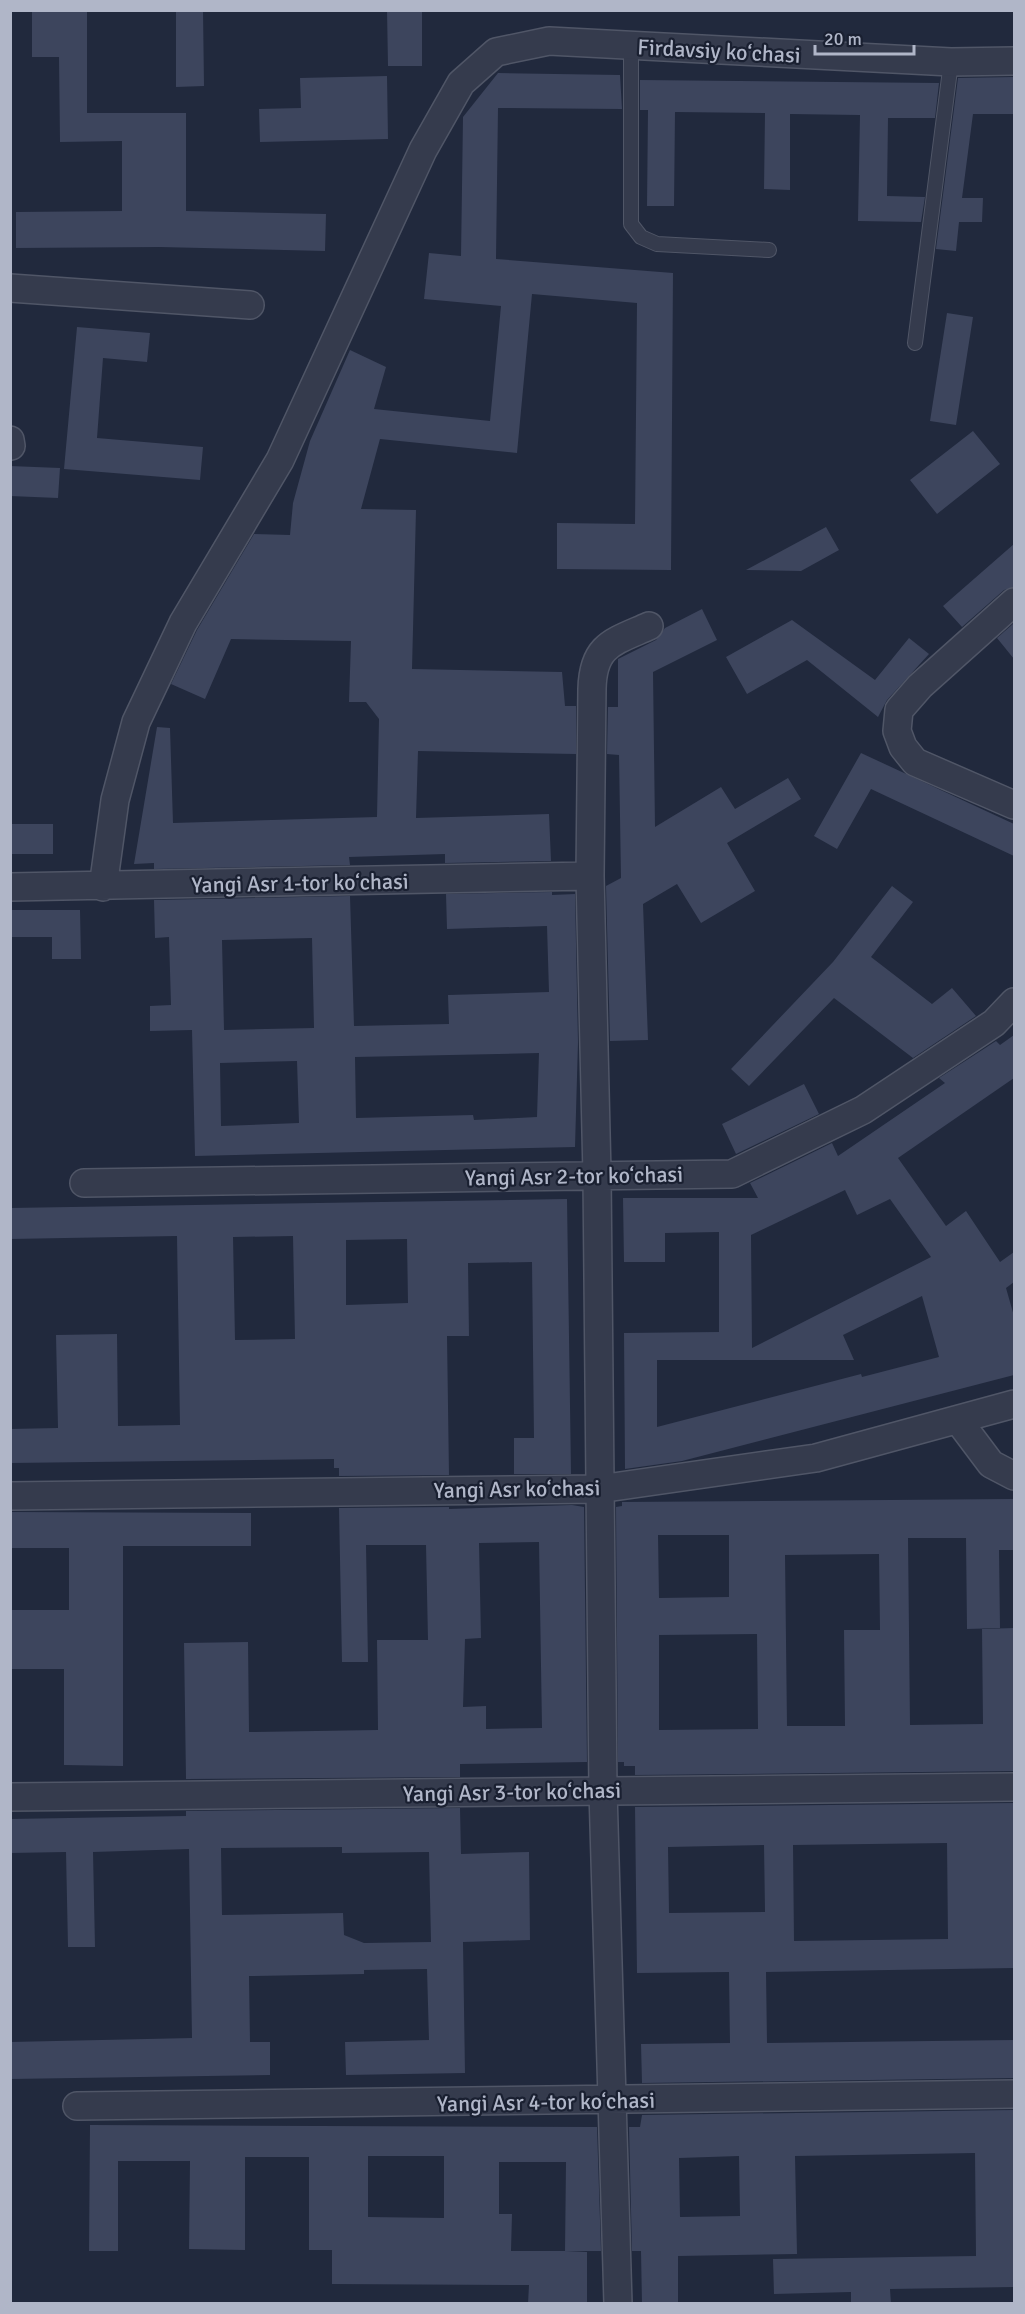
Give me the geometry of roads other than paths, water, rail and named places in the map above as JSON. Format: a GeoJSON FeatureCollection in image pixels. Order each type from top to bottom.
{"type":"FeatureCollection","features":[{"type":"Feature","properties":{"kind":"street","name":"Firdavsiy koʻchasi"},"geometry":{"type":"LineString","coordinates":[[103,887],[115,800],[136,722],[183,623],[280,460],[423,150],[461,83],[496,52],[549,41],[951,62],[1014,62]]}},
{"type":"Feature","properties":{"kind":"street"},"geometry":{"type":"LineString","coordinates":[[10,288],[250,306]]}},
{"type":"Feature","properties":{"kind":"street"},"geometry":{"type":"LineString","coordinates":[[10,440],[11,446]]}},
{"type":"Feature","properties":{"kind":"street"},"geometry":{"type":"LineString","coordinates":[[1014,602],[920,686],[899,710],[897,731],[903,747],[915,762],[1014,805]]}},
{"type":"Feature","properties":{"kind":"street"},"geometry":{"type":"LineString","coordinates":[[618,2304],[614,2101],[603,1791],[597,1175],[590,876],[594,664],[606,647],[649,626]]}},
{"type":"Feature","properties":{"kind":"street","name":"Yangi Asr 1-tor koʻchasi"},"geometry":{"type":"LineString","coordinates":[[10,887],[590,876]]}},
{"type":"Feature","properties":{"kind":"street","name":"Yangi Asr 2-tor koʻchasi"},"geometry":{"type":"LineString","coordinates":[[84,1183],[732,1174],[863,1110],[994,1023],[1014,1002]]}},
{"type":"Feature","properties":{"kind":"street","name":"Yangi Asr koʻchasi"},"geometry":{"type":"LineString","coordinates":[[10,1496],[599,1489],[816,1458],[1014,1404]]}},
{"type":"Feature","properties":{"kind":"street"},"geometry":{"type":"LineString","coordinates":[[958,1420],[991,1464],[1014,1476]]}},
{"type":"Feature","properties":{"kind":"street","name":"Yangi Asr 3-tor koʻchasi"},"geometry":{"type":"LineString","coordinates":[[10,1797],[1014,1787]]}},
{"type":"Feature","properties":{"kind":"street","name":"Yangi Asr 4-tor koʻchasi"},"geometry":{"type":"LineString","coordinates":[[77,2106],[614,2101],[1014,2094]]}},
{"type":"Feature","properties":{"kind":"lane"},"geometry":{"type":"LineString","coordinates":[[631,46],[631,224],[641,237],[657,244],[770,250]]}},
{"type":"Feature","properties":{"kind":"lane"},"geometry":{"type":"LineString","coordinates":[[915,343],[951,62]]}}]}
